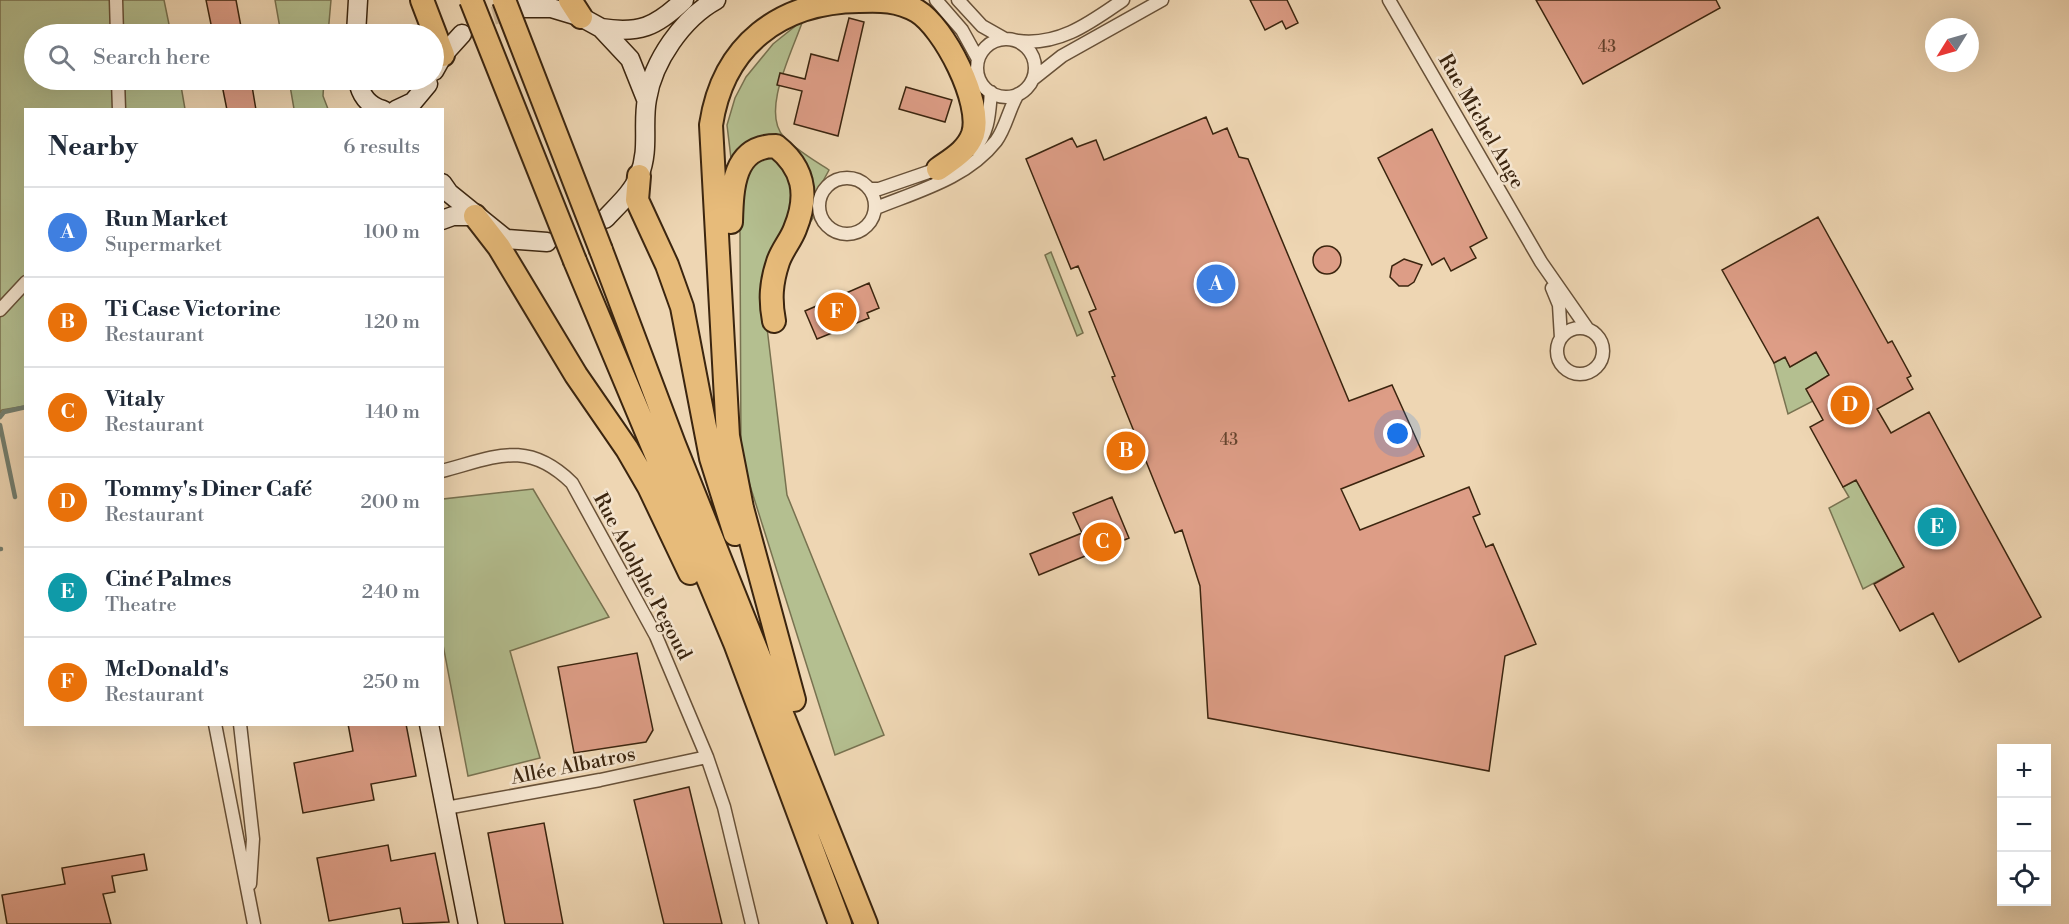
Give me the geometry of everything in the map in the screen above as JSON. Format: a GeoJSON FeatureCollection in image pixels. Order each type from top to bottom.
{"type":"FeatureCollection","features":[{"type":"Feature","properties":{"kind":"highway"},"geometry":{"type":"LineString","coordinates":[[422,0],[426,24]]}},
{"type":"Feature","properties":{"kind":"highway"},"geometry":{"type":"LineString","coordinates":[[471,0],[575,261],[735,643],[840,924]]}},
{"type":"Feature","properties":{"kind":"highway"},"geometry":{"type":"LineString","coordinates":[[794,700],[733,465],[725,408],[722,294],[712,149],[713,109],[726,73],[741,51],[775,22],[815,5],[849,1],[898,3],[926,18],[946,43],[969,94],[975,119],[967,147],[938,169]]}},
{"type":"Feature","properties":{"kind":"highway"},"geometry":{"type":"LineString","coordinates":[[512,4],[674,444],[866,924]]}},
{"type":"Feature","properties":{"kind":"highway"},"geometry":{"type":"LineString","coordinates":[[722,294],[731,245],[732,194],[743,157],[754,149],[776,146],[796,163],[801,179],[802,202],[796,228],[779,260],[771,290],[774,321]]}},
{"type":"Feature","properties":{"kind":"highway"},"geometry":{"type":"LineString","coordinates":[[639,176],[637,200],[668,265],[682,307],[718,481],[761,619],[824,778],[831,811],[834,843]]}},
{"type":"Feature","properties":{"kind":"highway"},"geometry":{"type":"LineString","coordinates":[[475,216],[499,247],[555,343],[627,450],[649,487],[688,568],[767,755],[800,821]]}},
{"type":"Feature","properties":{"kind":"main road"},"geometry":{"type":"LineString","coordinates":[[357,24],[358,0]]}},
{"type":"Feature","properties":{"kind":"main road"},"geometry":{"type":"LineString","coordinates":[[512,4],[551,8],[637,30],[657,23],[684,0]]}},
{"type":"Feature","properties":{"kind":"main road"},"geometry":{"type":"LineString","coordinates":[[646,99],[663,56],[678,34],[716,0]]}},
{"type":"Feature","properties":{"kind":"main road"},"geometry":{"type":"LineString","coordinates":[[584,15],[630,59],[646,99],[647,139],[639,176],[624,198],[605,219]]}},
{"type":"Feature","properties":{"kind":"main road"},"geometry":{"type":"LineString","coordinates":[[444,58],[462,34]]}},
{"type":"Feature","properties":{"kind":"main road"},"geometry":{"type":"LineString","coordinates":[[350,90],[361,108]]}},
{"type":"Feature","properties":{"kind":"main road"},"geometry":{"type":"LineString","coordinates":[[362,90],[366,100],[380,108]]}},
{"type":"Feature","properties":{"kind":"main road"},"geometry":{"type":"LineString","coordinates":[[400,108],[413,102],[421,90]]}},
{"type":"Feature","properties":{"kind":"main road"},"geometry":{"type":"LineString","coordinates":[[424,108],[429,90]]}},
{"type":"Feature","properties":{"kind":"main road"},"geometry":{"type":"LineString","coordinates":[[444,186],[475,216],[506,238],[547,242]]}},
{"type":"Feature","properties":{"kind":"main road"},"geometry":{"type":"LineString","coordinates":[[444,219],[453,216],[475,216]]}},
{"type":"Feature","properties":{"kind":"main road"},"geometry":{"type":"LineString","coordinates":[[429,726],[468,924]]}},
{"type":"Feature","properties":{"kind":"street"},"geometry":{"type":"LineString","coordinates":[[116,0],[117,24]]}},
{"type":"Feature","properties":{"kind":"street"},"geometry":{"type":"LineString","coordinates":[[936,0],[963,30],[978,59],[979,78],[991,92],[1009,97],[1027,88],[1033,79],[1062,56],[1162,0]]}},
{"type":"Feature","properties":{"kind":"street"},"geometry":{"type":"LineString","coordinates":[[958,0],[982,26],[1025,46],[1034,61],[1033,79]]}},
{"type":"Feature","properties":{"kind":"street"},"geometry":{"type":"LineString","coordinates":[[978,59],[988,45],[1011,40],[1034,43],[1058,38],[1079,29],[1124,0]]}},
{"type":"Feature","properties":{"kind":"street","name":"Rue Michel Ange"},"geometry":{"type":"LineString","coordinates":[[1389,0],[1541,262],[1587,328],[1601,341],[1603,354],[1598,366],[1586,374],[1570,372],[1561,364],[1557,349],[1561,338],[1559,304],[1541,262]]}},
{"type":"Feature","properties":{"kind":"street"},"geometry":{"type":"LineString","coordinates":[[118,90],[119,108]]}},
{"type":"Feature","properties":{"kind":"street"},"geometry":{"type":"LineString","coordinates":[[870,189],[879,189],[938,169],[964,157],[984,136],[989,124],[991,92]]}},
{"type":"Feature","properties":{"kind":"street"},"geometry":{"type":"LineString","coordinates":[[876,208],[956,175],[980,159],[998,138],[1010,106],[1018,94]]}},
{"type":"Feature","properties":{"kind":"street"},"geometry":{"type":"LineString","coordinates":[[848,177],[861,181],[870,189],[876,208],[868,226],[857,233],[843,234],[833,231],[820,215],[819,201],[824,189],[835,180],[848,177]]}},
{"type":"Feature","properties":{"kind":"street"},"geometry":{"type":"LineString","coordinates":[[0,310],[24,284]]}},
{"type":"Feature","properties":{"kind":"street"},"geometry":{"type":"LineString","coordinates":[[1561,338],[1572,329],[1587,328]]}},
{"type":"Feature","properties":{"kind":"street","name":"Rue Adolphe Pegoud"},"geometry":{"type":"LineString","coordinates":[[444,470],[507,454],[532,457],[555,467],[572,483],[657,636],[707,757],[724,807],[752,924]]}},
{"type":"Feature","properties":{"kind":"street"},"geometry":{"type":"LineString","coordinates":[[215,726],[254,924]]}},
{"type":"Feature","properties":{"kind":"street"},"geometry":{"type":"LineString","coordinates":[[240,726],[253,839],[249,896]]}},
{"type":"Feature","properties":{"kind":"street","name":"Allée Albatros"},"geometry":{"type":"LineString","coordinates":[[446,808],[600,780],[707,757]]}},
{"type":"Feature","properties":{"kind":"green space"},"geometry":{"type":"Polygon","coordinates":[[[0,0],[164,0],[169,24],[24,24],[24,90],[182,90],[185,108],[24,108],[24,406],[2,410],[0,413],[0,0]]]}},
{"type":"Feature","properties":{"kind":"green space"},"geometry":{"type":"Polygon","coordinates":[[[275,0],[331,0],[329,24],[279,24],[275,0]]]}},
{"type":"Feature","properties":{"kind":"green space"},"geometry":{"type":"Polygon","coordinates":[[[803,20],[781,80],[775,112],[778,126],[784,137],[805,155],[829,170],[815,196],[813,218],[763,294],[787,495],[884,735],[835,755],[741,457],[740,233],[727,125],[735,98],[746,77],[773,44],[803,20]]]}},
{"type":"Feature","properties":{"kind":"green space"},"geometry":{"type":"Polygon","coordinates":[[[291,90],[323,90],[328,108],[294,108],[291,90]]]}},
{"type":"Feature","properties":{"kind":"green space"},"geometry":{"type":"Polygon","coordinates":[[[1051,252],[1083,333],[1077,336],[1045,255],[1051,252]]]}},
{"type":"Feature","properties":{"kind":"green space"},"geometry":{"type":"Polygon","coordinates":[[[1816,352],[1829,375],[1806,389],[1813,401],[1788,414],[1774,363],[1785,357],[1790,367],[1816,352]]]}},
{"type":"Feature","properties":{"kind":"green space"},"geometry":{"type":"Polygon","coordinates":[[[1856,480],[1904,567],[1863,589],[1829,508],[1849,497],[1843,487],[1856,480]]]}},
{"type":"Feature","properties":{"kind":"green space"},"geometry":{"type":"Polygon","coordinates":[[[533,489],[609,617],[510,651],[540,758],[468,776],[444,650],[444,499],[533,489]]]}},
{"type":"Feature","properties":{"kind":"building"},"geometry":{"type":"Polygon","coordinates":[[[206,0],[236,0],[240,24],[211,24],[206,0]]]}},
{"type":"Feature","properties":{"kind":"building"},"geometry":{"type":"Polygon","coordinates":[[[1250,0],[1287,0],[1298,23],[1286,29],[1282,21],[1265,30],[1250,0]]]}},
{"type":"Feature","properties":{"kind":"building"},"geometry":{"type":"Polygon","coordinates":[[[1536,0],[1716,0],[1720,8],[1583,84],[1536,0]]]}},
{"type":"Feature","properties":{"kind":"building"},"geometry":{"type":"Polygon","coordinates":[[[849,18],[864,22],[838,136],[794,124],[802,91],[777,85],[780,73],[805,79],[811,54],[838,61],[849,18]]]}},
{"type":"Feature","properties":{"kind":"building"},"geometry":{"type":"Polygon","coordinates":[[[906,87],[952,100],[945,122],[899,109],[906,87]]]}},
{"type":"Feature","properties":{"kind":"building"},"geometry":{"type":"Polygon","coordinates":[[[223,90],[253,90],[256,108],[227,108],[223,90]]]}},
{"type":"Feature","properties":{"kind":"building"},"geometry":{"type":"Polygon","coordinates":[[[1206,117],[1213,134],[1227,128],[1239,157],[1248,159],[1349,401],[1392,385],[1424,456],[1341,489],[1360,530],[1469,487],[1480,514],[1473,517],[1486,547],[1493,544],[1536,644],[1505,656],[1489,771],[1208,718],[1200,586],[1182,530],[1175,533],[1112,377],[1115,376],[1089,312],[1096,309],[1078,266],[1071,269],[1026,159],[1072,138],[1077,147],[1096,140],[1104,160],[1206,117]]]}},
{"type":"Feature","properties":{"kind":"building"},"geometry":{"type":"Polygon","coordinates":[[[1432,129],[1487,238],[1470,247],[1476,258],[1451,271],[1444,258],[1432,265],[1378,158],[1432,129]]]}},
{"type":"Feature","properties":{"kind":"building"},"geometry":{"type":"Polygon","coordinates":[[[1818,217],[1888,343],[1892,341],[1911,376],[1907,378],[1913,389],[1877,409],[1891,433],[1929,412],[2041,617],[1959,662],[1933,613],[1900,631],[1874,584],[1904,567],[1856,480],[1843,487],[1810,427],[1823,420],[1806,389],[1829,375],[1816,352],[1790,367],[1785,357],[1774,363],[1722,270],[1818,217]]]}},
{"type":"Feature","properties":{"kind":"building"},"geometry":{"type":"Polygon","coordinates":[[[1327,246],[1337,250],[1341,260],[1337,270],[1327,274],[1317,270],[1313,260],[1317,250],[1327,246]]]}},
{"type":"Feature","properties":{"kind":"building"},"geometry":{"type":"Polygon","coordinates":[[[1404,259],[1422,265],[1414,282],[1408,286],[1399,286],[1390,277],[1392,266],[1404,259]]]}},
{"type":"Feature","properties":{"kind":"building"},"geometry":{"type":"Polygon","coordinates":[[[869,283],[879,308],[867,313],[869,318],[817,339],[805,311],[869,283]]]}},
{"type":"Feature","properties":{"kind":"building"},"geometry":{"type":"Polygon","coordinates":[[[1112,497],[1129,538],[1039,575],[1030,554],[1082,533],[1073,513],[1112,497]]]}},
{"type":"Feature","properties":{"kind":"building"},"geometry":{"type":"Polygon","coordinates":[[[637,653],[653,730],[646,742],[574,753],[558,667],[637,653]]]}},
{"type":"Feature","properties":{"kind":"building"},"geometry":{"type":"Polygon","coordinates":[[[348,726],[406,726],[416,776],[371,784],[374,800],[303,813],[294,763],[353,751],[348,726]]]}},
{"type":"Feature","properties":{"kind":"building"},"geometry":{"type":"Polygon","coordinates":[[[689,787],[722,924],[664,924],[634,800],[689,787]]]}},
{"type":"Feature","properties":{"kind":"building"},"geometry":{"type":"Polygon","coordinates":[[[544,823],[563,924],[505,924],[488,833],[544,823]]]}},
{"type":"Feature","properties":{"kind":"building"},"geometry":{"type":"Polygon","coordinates":[[[388,845],[391,861],[435,853],[449,922],[403,924],[400,908],[329,921],[317,858],[388,845]]]}},
{"type":"Feature","properties":{"kind":"building"},"geometry":{"type":"Polygon","coordinates":[[[144,854],[147,870],[112,876],[115,892],[103,894],[111,924],[7,924],[2,895],[65,884],[62,868],[144,854]]]}},
{"type":"Feature","properties":{"kind":"waterway"},"geometry":{"type":"LineString","coordinates":[[0,417],[4,412],[24,407]]}},
{"type":"Feature","properties":{"kind":"waterway"},"geometry":{"type":"LineString","coordinates":[[0,425],[15,497]]}},
{"type":"Feature","properties":{"kind":"tunnel"},"geometry":{"type":"LineString","coordinates":[[470,29],[489,17],[520,8]]}},
{"type":"Feature","properties":{"kind":"place","name":"Run Market"},"geometry":{"type":"Point","coordinates":[1216,284]}},
{"type":"Feature","properties":{"kind":"place","name":"McDonald's"},"geometry":{"type":"Point","coordinates":[837,312]}},
{"type":"Feature","properties":{"kind":"place","name":"Tommy's Diner Café"},"geometry":{"type":"Point","coordinates":[1850,405]}},
{"type":"Feature","properties":{"kind":"place","name":"Ti Case Victorine"},"geometry":{"type":"Point","coordinates":[1126,451]}},
{"type":"Feature","properties":{"kind":"place","name":"Ciné Palmes"},"geometry":{"type":"Point","coordinates":[1937,527]}},
{"type":"Feature","properties":{"kind":"place","name":"Vitaly"},"geometry":{"type":"Point","coordinates":[1102,542]}}]}
